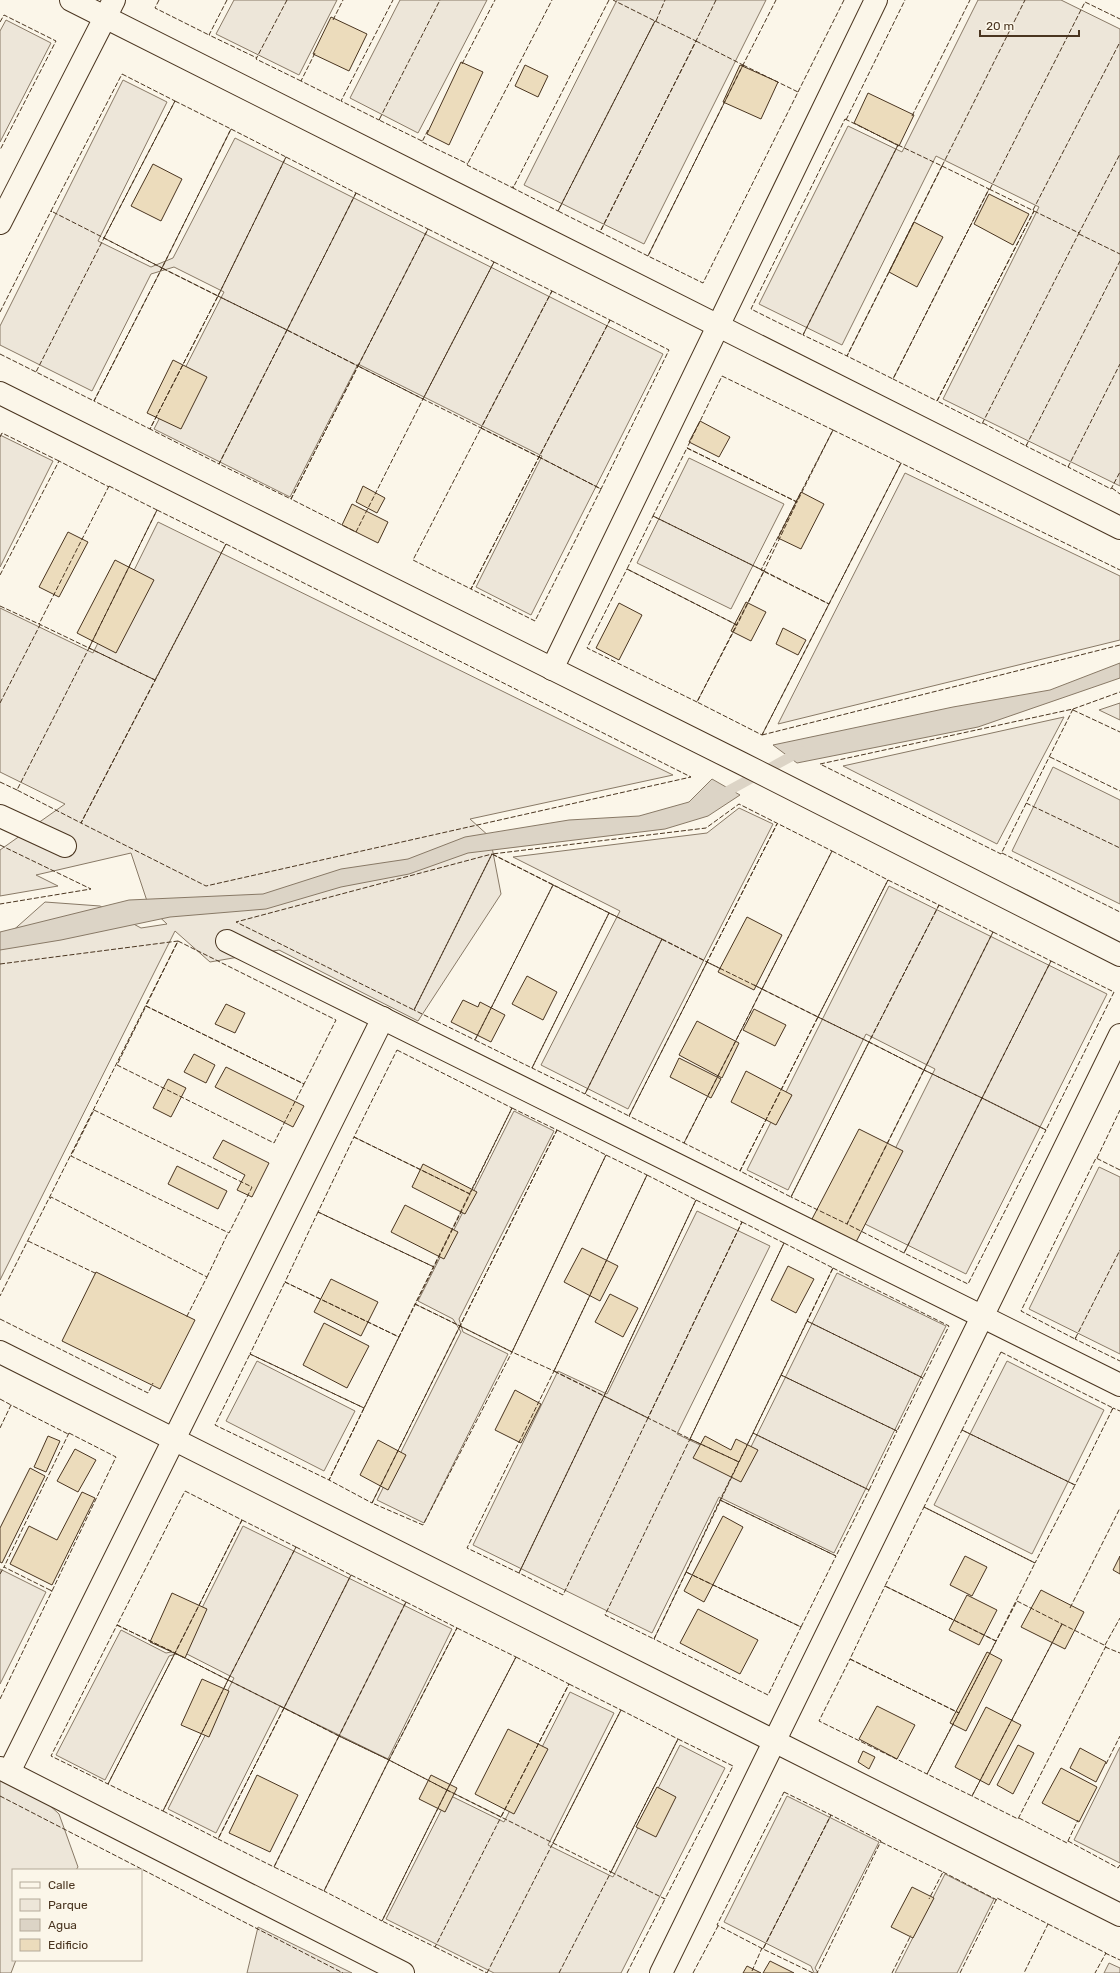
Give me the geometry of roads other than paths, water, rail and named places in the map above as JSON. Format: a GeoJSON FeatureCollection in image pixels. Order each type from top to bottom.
{"type":"FeatureCollection","features":[{"type":"Feature","properties":{"kind":"street"},"geometry":{"type":"LineString","coordinates":[[71,0],[110,9],[718,326],[1120,528]]}},
{"type":"Feature","properties":{"kind":"street"},"geometry":{"type":"LineString","coordinates":[[552,669],[876,0]]}},
{"type":"Feature","properties":{"kind":"street"},"geometry":{"type":"LineString","coordinates":[[0,223],[110,9]]}},
{"type":"Feature","properties":{"kind":"street"},"geometry":{"type":"LineString","coordinates":[[0,393],[741,763],[1120,955]]}},
{"type":"Feature","properties":{"kind":"street"},"geometry":{"type":"LineString","coordinates":[[0,816],[65,846]]}},
{"type":"Feature","properties":{"kind":"street"},"geometry":{"type":"LineString","coordinates":[[227,941],[1120,1386]]}},
{"type":"Feature","properties":{"kind":"street"},"geometry":{"type":"LineString","coordinates":[[383,1018],[174,1439],[5,1770],[404,1973]]}},
{"type":"Feature","properties":{"kind":"street"},"geometry":{"type":"LineString","coordinates":[[661,1973],[1120,1035]]}},
{"type":"Feature","properties":{"kind":"street"},"geometry":{"type":"LineString","coordinates":[[0,1352],[1120,1915]]}},
{"type":"Feature","properties":{"kind":"water"},"geometry":{"type":"Polygon","coordinates":[[[1120,663],[1120,678],[978,727],[797,763],[773,745],[953,707],[1050,690],[1120,663]]]}},
{"type":"Feature","properties":{"kind":"water"},"geometry":{"type":"Polygon","coordinates":[[[712,779],[740,795],[708,816],[665,829],[468,853],[409,874],[341,887],[266,909],[170,917],[61,940],[0,950],[0,932],[129,900],[263,894],[341,869],[408,859],[465,837],[569,820],[639,816],[689,802],[712,779]]]}},
{"type":"Feature","properties":{"kind":"waterway"},"geometry":{"type":"LineString","coordinates":[[719,796],[801,751]]}}]}
